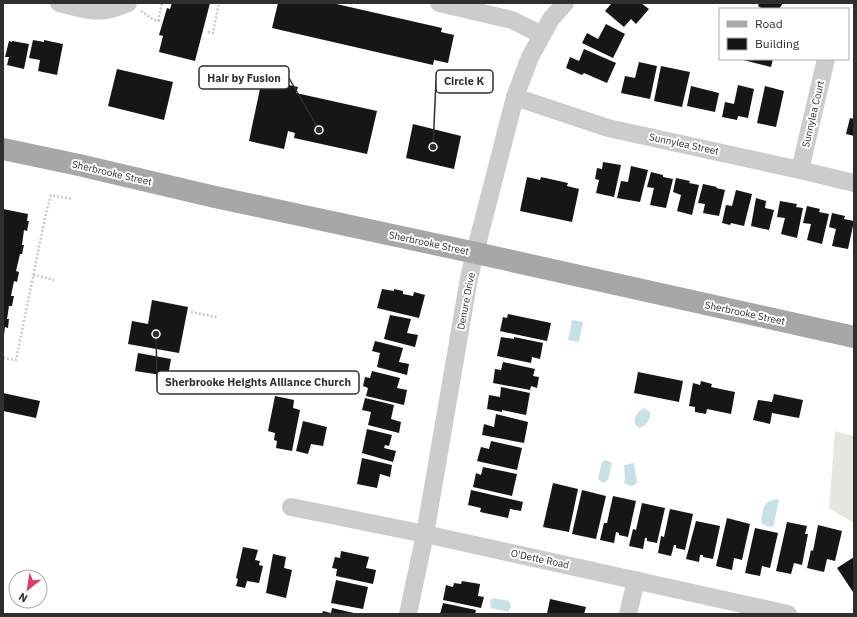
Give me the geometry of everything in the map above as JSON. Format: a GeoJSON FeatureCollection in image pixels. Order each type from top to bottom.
{"type":"FeatureCollection","features":[{"type":"Feature","properties":{"kind":"main road","name":"Sherbrooke Street"},"geometry":{"type":"LineString","coordinates":[[3,149],[854,337]]}},
{"type":"Feature","properties":{"kind":"street"},"geometry":{"type":"LineString","coordinates":[[59,3],[95,12],[132,5]]}},
{"type":"Feature","properties":{"kind":"street"},"geometry":{"type":"LineString","coordinates":[[439,3],[512,20],[542,35]]}},
{"type":"Feature","properties":{"kind":"street","name":"Denure Drive"},"geometry":{"type":"LineString","coordinates":[[408,614],[425,534],[469,278],[515,97],[530,57],[551,19],[565,3]]}},
{"type":"Feature","properties":{"kind":"street","name":"Sunnylea Court"},"geometry":{"type":"LineString","coordinates":[[800,170],[826,60]]}},
{"type":"Feature","properties":{"kind":"street","name":"Sunnylea Street"},"geometry":{"type":"LineString","coordinates":[[515,97],[534,102],[608,128],[854,183]]}},
{"type":"Feature","properties":{"kind":"street","name":"O'Dette Road"},"geometry":{"type":"LineString","coordinates":[[291,507],[425,534],[788,614]]}},
{"type":"Feature","properties":{"kind":"street"},"geometry":{"type":"LineString","coordinates":[[628,614],[636,580]]}},
{"type":"Feature","properties":{"kind":"path"},"geometry":{"type":"LineString","coordinates":[[132,5],[154,20],[160,21],[162,3]]}},
{"type":"Feature","properties":{"kind":"path"},"geometry":{"type":"LineString","coordinates":[[208,32],[213,33],[219,3]]}},
{"type":"Feature","properties":{"kind":"path"},"geometry":{"type":"LineString","coordinates":[[3,358],[16,360],[51,195],[72,199]]}},
{"type":"Feature","properties":{"kind":"path"},"geometry":{"type":"LineString","coordinates":[[33,275],[55,280]]}},
{"type":"Feature","properties":{"kind":"path"},"geometry":{"type":"LineString","coordinates":[[191,312],[217,317]]}},
{"type":"Feature","properties":{"kind":"shaded area"},"geometry":{"type":"Polygon","coordinates":[[[835,431],[854,436],[854,523],[829,508],[835,431]]]}},
{"type":"Feature","properties":{"kind":"water"},"geometry":{"type":"Polygon","coordinates":[[[572,320],[583,322],[579,342],[568,340],[572,320]]]}},
{"type":"Feature","properties":{"kind":"water"},"geometry":{"type":"Polygon","coordinates":[[[644,408],[650,412],[650,417],[646,424],[639,428],[636,426],[635,418],[644,408]]]}},
{"type":"Feature","properties":{"kind":"water"},"geometry":{"type":"Polygon","coordinates":[[[606,460],[612,463],[608,480],[603,483],[598,478],[602,462],[606,460]]]}},
{"type":"Feature","properties":{"kind":"water"},"geometry":{"type":"Polygon","coordinates":[[[634,463],[637,482],[635,485],[630,486],[624,483],[624,465],[634,463]]]}},
{"type":"Feature","properties":{"kind":"water"},"geometry":{"type":"Polygon","coordinates":[[[777,499],[779,500],[773,527],[763,525],[761,522],[764,506],[768,502],[777,499]]]}},
{"type":"Feature","properties":{"kind":"water"},"geometry":{"type":"Polygon","coordinates":[[[493,598],[509,601],[511,606],[508,612],[491,608],[490,601],[493,598]]]}},
{"type":"Feature","properties":{"kind":"building"},"geometry":{"type":"Polygon","coordinates":[[[172,3],[210,3],[195,61],[159,52],[163,36],[159,35],[167,8],[170,9],[172,3]]]}},
{"type":"Feature","properties":{"kind":"building"},"geometry":{"type":"Polygon","coordinates":[[[278,3],[332,3],[442,28],[441,32],[454,35],[448,63],[434,60],[433,65],[272,28],[278,3]]]}},
{"type":"Feature","properties":{"kind":"building"},"geometry":{"type":"Polygon","coordinates":[[[612,3],[641,3],[649,9],[636,24],[631,19],[624,27],[605,11],[612,3]]]}},
{"type":"Feature","properties":{"kind":"building"},"geometry":{"type":"Polygon","coordinates":[[[759,3],[783,3],[780,8],[761,8],[758,6],[759,3]]]}},
{"type":"Feature","properties":{"kind":"building"},"geometry":{"type":"Polygon","coordinates":[[[606,24],[625,34],[613,58],[582,43],[587,33],[598,39],[606,24]]]}},
{"type":"Feature","properties":{"kind":"building"},"geometry":{"type":"Polygon","coordinates":[[[33,40],[44,42],[44,40],[63,44],[57,75],[38,71],[40,60],[29,58],[33,40]]]}},
{"type":"Feature","properties":{"kind":"building"},"geometry":{"type":"Polygon","coordinates":[[[9,41],[29,44],[24,69],[7,65],[9,57],[5,57],[9,41]]]}},
{"type":"Feature","properties":{"kind":"building"},"geometry":{"type":"Polygon","coordinates":[[[584,49],[616,63],[607,83],[584,73],[582,75],[566,68],[570,57],[579,61],[584,49]]]}},
{"type":"Feature","properties":{"kind":"building"},"geometry":{"type":"Polygon","coordinates":[[[743,60],[773,60],[771,67],[743,60]]]}},
{"type":"Feature","properties":{"kind":"building"},"geometry":{"type":"Polygon","coordinates":[[[639,62],[657,66],[650,99],[621,93],[625,76],[635,78],[639,62]]]}},
{"type":"Feature","properties":{"kind":"building"},"geometry":{"type":"Polygon","coordinates":[[[661,66],[690,72],[682,107],[654,101],[661,66]]]}},
{"type":"Feature","properties":{"kind":"building"},"geometry":{"type":"Polygon","coordinates":[[[117,69],[173,82],[164,120],[108,106],[117,69]]]}},
{"type":"Feature","properties":{"kind":"building"},"geometry":{"type":"Polygon","coordinates":[[[262,79],[298,87],[296,93],[377,111],[367,154],[294,138],[295,133],[288,131],[284,149],[249,141],[262,79]]]}},
{"type":"Feature","properties":{"kind":"building"},"geometry":{"type":"Polygon","coordinates":[[[738,85],[754,89],[748,118],[738,116],[737,120],[722,117],[725,102],[734,104],[738,85]]]}},
{"type":"Feature","properties":{"kind":"building"},"geometry":{"type":"Polygon","coordinates":[[[691,86],[719,93],[715,112],[687,106],[691,86]]]}},
{"type":"Feature","properties":{"kind":"building"},"geometry":{"type":"Polygon","coordinates":[[[765,86],[784,91],[776,127],[757,123],[765,86]]]}},
{"type":"Feature","properties":{"kind":"building"},"geometry":{"type":"Polygon","coordinates":[[[850,118],[854,119],[854,136],[846,134],[850,118]]]}},
{"type":"Feature","properties":{"kind":"building"},"geometry":{"type":"Polygon","coordinates":[[[413,124],[461,136],[454,169],[406,158],[413,124]]]}},
{"type":"Feature","properties":{"kind":"building"},"geometry":{"type":"Polygon","coordinates":[[[603,162],[621,165],[614,197],[596,193],[599,180],[595,179],[597,168],[602,169],[603,162]]]}},
{"type":"Feature","properties":{"kind":"building"},"geometry":{"type":"Polygon","coordinates":[[[631,166],[648,170],[640,202],[617,198],[621,181],[628,182],[631,166]]]}},
{"type":"Feature","properties":{"kind":"building"},"geometry":{"type":"Polygon","coordinates":[[[651,172],[673,179],[666,208],[650,205],[654,188],[647,187],[651,172]]]}},
{"type":"Feature","properties":{"kind":"building"},"geometry":{"type":"Polygon","coordinates":[[[527,177],[540,180],[541,177],[568,183],[567,186],[579,189],[572,222],[520,211],[527,177]]]}},
{"type":"Feature","properties":{"kind":"building"},"geometry":{"type":"Polygon","coordinates":[[[676,178],[690,181],[689,183],[699,185],[692,215],[677,211],[681,195],[673,192],[676,178]]]}},
{"type":"Feature","properties":{"kind":"building"},"geometry":{"type":"Polygon","coordinates":[[[703,184],[725,190],[719,216],[703,213],[705,204],[698,203],[703,184]]]}},
{"type":"Feature","properties":{"kind":"building"},"geometry":{"type":"Polygon","coordinates":[[[736,190],[752,194],[744,226],[731,223],[730,225],[722,223],[726,205],[732,206],[736,190]]]}},
{"type":"Feature","properties":{"kind":"building"},"geometry":{"type":"Polygon","coordinates":[[[756,198],[766,201],[765,208],[774,210],[769,230],[751,226],[756,198]]]}},
{"type":"Feature","properties":{"kind":"building"},"geometry":{"type":"Polygon","coordinates":[[[780,201],[797,204],[796,207],[803,208],[797,238],[781,234],[785,218],[777,217],[780,201]]]}},
{"type":"Feature","properties":{"kind":"building"},"geometry":{"type":"Polygon","coordinates":[[[807,206],[820,209],[819,212],[829,214],[822,244],[807,240],[811,224],[803,223],[807,206]]]}},
{"type":"Feature","properties":{"kind":"building"},"geometry":{"type":"Polygon","coordinates":[[[3,209],[28,214],[27,221],[29,221],[27,231],[24,230],[22,245],[24,245],[16,271],[19,272],[17,282],[14,281],[11,296],[14,296],[12,306],[9,306],[7,319],[9,319],[8,328],[5,327],[4,335],[3,209]]]}},
{"type":"Feature","properties":{"kind":"building"},"geometry":{"type":"Polygon","coordinates":[[[832,213],[845,216],[844,219],[854,221],[848,249],[832,246],[836,229],[829,227],[832,213]]]}},
{"type":"Feature","properties":{"kind":"building"},"geometry":{"type":"Polygon","coordinates":[[[382,289],[403,291],[403,294],[413,296],[414,292],[425,295],[419,318],[377,308],[382,289]]]}},
{"type":"Feature","properties":{"kind":"building"},"geometry":{"type":"Polygon","coordinates":[[[152,300],[188,307],[179,353],[128,344],[132,321],[148,324],[152,300]]]}},
{"type":"Feature","properties":{"kind":"building"},"geometry":{"type":"Polygon","coordinates":[[[508,314],[551,323],[547,341],[500,331],[503,317],[507,318],[508,314]]]}},
{"type":"Feature","properties":{"kind":"building"},"geometry":{"type":"Polygon","coordinates":[[[390,315],[411,319],[407,333],[418,335],[415,347],[384,339],[390,315]]]}},
{"type":"Feature","properties":{"kind":"building"},"geometry":{"type":"Polygon","coordinates":[[[501,337],[514,339],[514,337],[543,343],[540,359],[532,357],[531,363],[497,356],[501,337]]]}},
{"type":"Feature","properties":{"kind":"building"},"geometry":{"type":"Polygon","coordinates":[[[375,341],[403,348],[399,362],[409,364],[407,375],[377,367],[380,353],[372,351],[375,341]]]}},
{"type":"Feature","properties":{"kind":"building"},"geometry":{"type":"Polygon","coordinates":[[[138,353],[171,359],[168,376],[135,371],[138,353]]]}},
{"type":"Feature","properties":{"kind":"building"},"geometry":{"type":"Polygon","coordinates":[[[503,362],[535,369],[533,376],[539,377],[537,388],[531,386],[530,390],[493,383],[495,369],[501,370],[503,362]]]}},
{"type":"Feature","properties":{"kind":"building"},"geometry":{"type":"Polygon","coordinates":[[[372,371],[400,378],[397,388],[407,390],[404,405],[366,396],[368,388],[363,386],[365,377],[370,378],[372,371]]]}},
{"type":"Feature","properties":{"kind":"building"},"geometry":{"type":"Polygon","coordinates":[[[638,372],[683,381],[679,402],[634,393],[638,372]]]}},
{"type":"Feature","properties":{"kind":"building"},"geometry":{"type":"Polygon","coordinates":[[[701,381],[712,384],[711,387],[735,392],[731,414],[707,409],[706,414],[695,412],[695,407],[689,406],[693,383],[700,385],[701,381]]]}},
{"type":"Feature","properties":{"kind":"building"},"geometry":{"type":"Polygon","coordinates":[[[501,387],[530,393],[526,415],[502,410],[502,412],[487,409],[489,395],[500,397],[501,387]]]}},
{"type":"Feature","properties":{"kind":"building"},"geometry":{"type":"Polygon","coordinates":[[[3,393],[40,401],[36,418],[3,411],[3,393]]]}},
{"type":"Feature","properties":{"kind":"building"},"geometry":{"type":"Polygon","coordinates":[[[774,394],[803,400],[799,418],[772,413],[770,424],[753,420],[758,400],[772,402],[774,394]]]}},
{"type":"Feature","properties":{"kind":"building"},"geometry":{"type":"Polygon","coordinates":[[[275,396],[294,400],[293,408],[300,410],[292,451],[276,448],[277,441],[274,440],[275,433],[268,431],[275,396]]]}},
{"type":"Feature","properties":{"kind":"building"},"geometry":{"type":"Polygon","coordinates":[[[365,398],[394,405],[391,419],[401,422],[399,433],[368,425],[371,412],[362,410],[365,398]]]}},
{"type":"Feature","properties":{"kind":"building"},"geometry":{"type":"Polygon","coordinates":[[[496,414],[528,422],[524,443],[482,435],[484,424],[494,427],[496,414]]]}},
{"type":"Feature","properties":{"kind":"building"},"geometry":{"type":"Polygon","coordinates":[[[303,421],[327,427],[323,446],[311,444],[308,454],[296,451],[303,421]]]}},
{"type":"Feature","properties":{"kind":"building"},"geometry":{"type":"Polygon","coordinates":[[[367,429],[392,435],[389,446],[385,445],[384,448],[396,451],[393,462],[362,453],[367,429]]]}},
{"type":"Feature","properties":{"kind":"building"},"geometry":{"type":"Polygon","coordinates":[[[491,441],[522,448],[517,470],[477,461],[481,447],[489,449],[491,441]]]}},
{"type":"Feature","properties":{"kind":"building"},"geometry":{"type":"Polygon","coordinates":[[[362,458],[392,465],[390,477],[380,474],[377,488],[357,484],[362,458]]]}},
{"type":"Feature","properties":{"kind":"building"},"geometry":{"type":"Polygon","coordinates":[[[483,467],[517,474],[512,496],[473,487],[476,473],[481,475],[483,467]]]}},
{"type":"Feature","properties":{"kind":"building"},"geometry":{"type":"Polygon","coordinates":[[[553,483],[578,489],[569,532],[543,527],[553,483]]]}},
{"type":"Feature","properties":{"kind":"building"},"geometry":{"type":"Polygon","coordinates":[[[471,490],[523,502],[521,511],[510,509],[508,518],[480,512],[481,508],[468,505],[471,490]]]}},
{"type":"Feature","properties":{"kind":"building"},"geometry":{"type":"Polygon","coordinates":[[[582,490],[606,496],[596,539],[572,534],[582,490]]]}},
{"type":"Feature","properties":{"kind":"building"},"geometry":{"type":"Polygon","coordinates":[[[613,496],[636,501],[628,537],[619,535],[619,533],[616,532],[614,543],[600,540],[604,523],[607,523],[613,496]]]}},
{"type":"Feature","properties":{"kind":"building"},"geometry":{"type":"Polygon","coordinates":[[[642,503],[665,508],[657,543],[647,541],[647,538],[645,538],[643,549],[629,546],[633,529],[636,530],[642,503]]]}},
{"type":"Feature","properties":{"kind":"building"},"geometry":{"type":"Polygon","coordinates":[[[670,509],[693,514],[685,550],[676,548],[676,545],[674,545],[671,556],[658,553],[661,536],[664,537],[670,509]]]}},
{"type":"Feature","properties":{"kind":"building"},"geometry":{"type":"Polygon","coordinates":[[[727,518],[750,524],[742,560],[734,558],[732,570],[716,566],[727,518]]]}},
{"type":"Feature","properties":{"kind":"building"},"geometry":{"type":"Polygon","coordinates":[[[696,521],[720,526],[713,559],[700,555],[699,562],[686,559],[696,521]]]}},
{"type":"Feature","properties":{"kind":"building"},"geometry":{"type":"Polygon","coordinates":[[[787,522],[807,526],[805,534],[808,534],[802,565],[794,563],[791,574],[776,571],[787,522]]]}},
{"type":"Feature","properties":{"kind":"building"},"geometry":{"type":"Polygon","coordinates":[[[818,525],[842,531],[835,561],[827,559],[824,572],[807,568],[811,550],[813,551],[818,525]]]}},
{"type":"Feature","properties":{"kind":"building"},"geometry":{"type":"Polygon","coordinates":[[[755,528],[778,533],[770,568],[762,566],[760,576],[745,573],[755,528]]]}},
{"type":"Feature","properties":{"kind":"building"},"geometry":{"type":"Polygon","coordinates":[[[243,547],[258,550],[255,560],[260,561],[259,565],[263,566],[259,583],[247,581],[245,588],[236,586],[238,579],[236,578],[243,547]]]}},
{"type":"Feature","properties":{"kind":"building"},"geometry":{"type":"Polygon","coordinates":[[[341,551],[369,557],[366,568],[376,570],[373,584],[336,576],[337,569],[332,568],[335,557],[340,558],[341,551]]]}},
{"type":"Feature","properties":{"kind":"building"},"geometry":{"type":"Polygon","coordinates":[[[273,554],[286,557],[284,568],[292,570],[286,598],[266,593],[273,554]]]}},
{"type":"Feature","properties":{"kind":"building"},"geometry":{"type":"Polygon","coordinates":[[[854,557],[854,591],[853,592],[837,568],[854,557]]]}},
{"type":"Feature","properties":{"kind":"building"},"geometry":{"type":"Polygon","coordinates":[[[336,580],[368,587],[363,609],[331,603],[336,580]]]}},
{"type":"Feature","properties":{"kind":"building"},"geometry":{"type":"Polygon","coordinates":[[[462,581],[480,584],[478,596],[484,597],[481,608],[443,600],[446,585],[453,587],[454,583],[461,584],[462,581]]]}},
{"type":"Feature","properties":{"kind":"building"},"geometry":{"type":"Polygon","coordinates":[[[550,599],[586,607],[584,614],[547,614],[550,599]]]}},
{"type":"Feature","properties":{"kind":"building"},"geometry":{"type":"Polygon","coordinates":[[[443,603],[476,610],[475,614],[440,614],[443,603]]]}},
{"type":"Feature","properties":{"kind":"building"},"geometry":{"type":"Polygon","coordinates":[[[332,608],[354,614],[322,614],[323,611],[331,613],[332,608]]]}},
{"type":"Feature","properties":{"kind":"place","name":"Hair by Fusion"},"geometry":{"type":"Point","coordinates":[319,130]}},
{"type":"Feature","properties":{"kind":"place","name":"Circle K"},"geometry":{"type":"Point","coordinates":[433,147]}},
{"type":"Feature","properties":{"kind":"place","name":"Sherbrooke Heights Alliance Church"},"geometry":{"type":"Point","coordinates":[156,334]}}]}
